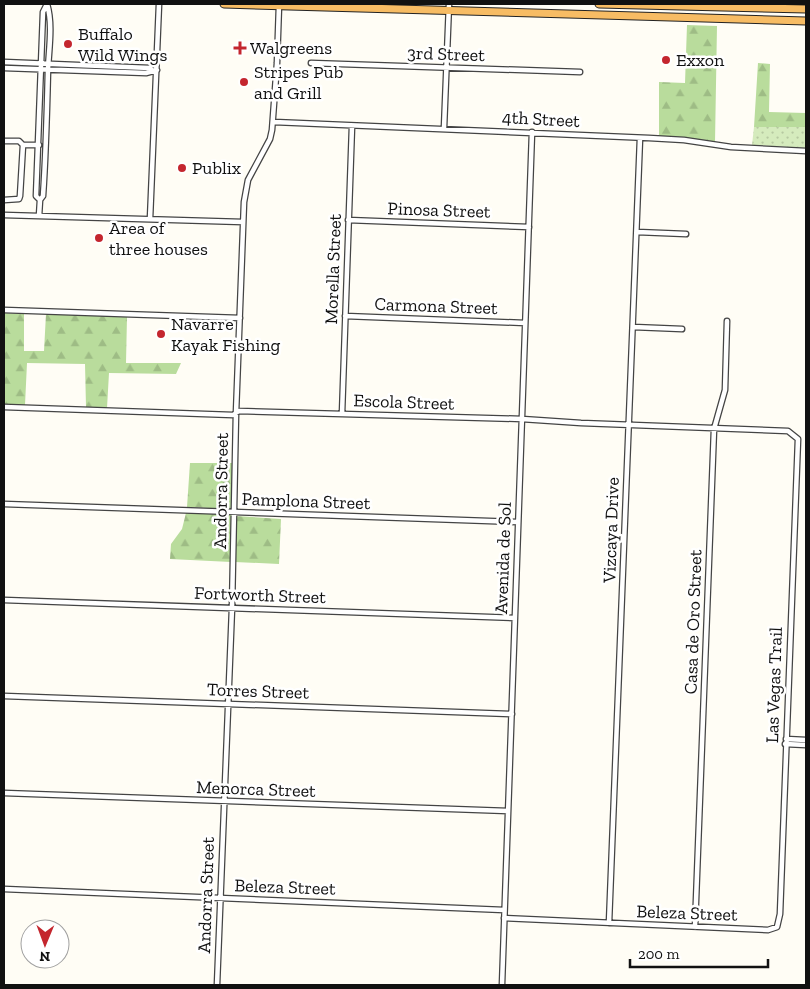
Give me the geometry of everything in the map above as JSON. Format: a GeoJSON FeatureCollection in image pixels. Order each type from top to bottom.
{"type":"FeatureCollection","features":[{"type":"Feature","properties":{"kind":"highway"},"geometry":{"type":"LineString","coordinates":[[224,4],[449,7],[575,14],[806,21]]}},
{"type":"Feature","properties":{"kind":"highway"},"geometry":{"type":"LineString","coordinates":[[599,4],[762,6],[806,9]]}},
{"type":"Feature","properties":{"kind":"highway"},"geometry":{"type":"LineString","coordinates":[[575,14],[581,11],[641,12],[648,5]]}},
{"type":"Feature","properties":{"kind":"highway"},"geometry":{"type":"LineString","coordinates":[[654,16],[656,12],[664,10],[718,11],[726,7]]}},
{"type":"Feature","properties":{"kind":"street"},"geometry":{"type":"LineString","coordinates":[[39,216],[40,200],[44,196],[46,146],[49,64],[49,12],[47,4]]}},
{"type":"Feature","properties":{"kind":"street"},"geometry":{"type":"LineString","coordinates":[[40,200],[36,196],[43,12],[47,4]]}},
{"type":"Feature","properties":{"kind":"street"},"geometry":{"type":"LineString","coordinates":[[150,219],[154,70],[159,4]]}},
{"type":"Feature","properties":{"kind":"street","name":"Andorra Street"},"geometry":{"type":"LineString","coordinates":[[217,985],[232,608],[236,413],[244,202],[252,169],[270,139],[274,122],[279,4]]}},
{"type":"Feature","properties":{"kind":"street"},"geometry":{"type":"LineString","coordinates":[[444,128],[449,7]]}},
{"type":"Feature","properties":{"kind":"street"},"geometry":{"type":"LineString","coordinates":[[4,62],[41,67],[48,72],[146,73],[154,70]]}},
{"type":"Feature","properties":{"kind":"street","name":"3rd Street"},"geometry":{"type":"LineString","coordinates":[[311,63],[580,72]]}},
{"type":"Feature","properties":{"kind":"street"},"geometry":{"type":"LineString","coordinates":[[4,68],[41,67],[49,64],[150,68],[154,70]]}},
{"type":"Feature","properties":{"kind":"street","name":"4th Street"},"geometry":{"type":"LineString","coordinates":[[274,122],[684,140],[731,147],[806,151]]}},
{"type":"Feature","properties":{"kind":"street","name":"Morella Street"},"geometry":{"type":"LineString","coordinates":[[342,414],[352,126]]}},
{"type":"Feature","properties":{"kind":"street","name":"Avenida de Sol"},"geometry":{"type":"LineString","coordinates":[[502,985],[532,132]]}},
{"type":"Feature","properties":{"kind":"street","name":"Vizcaya Drive"},"geometry":{"type":"LineString","coordinates":[[609,923],[640,138]]}},
{"type":"Feature","properties":{"kind":"street"},"geometry":{"type":"LineString","coordinates":[[4,142],[19,141],[23,145],[46,146]]}},
{"type":"Feature","properties":{"kind":"street"},"geometry":{"type":"LineString","coordinates":[[4,200],[19,199],[23,145]]}},
{"type":"Feature","properties":{"kind":"street"},"geometry":{"type":"LineString","coordinates":[[4,215],[243,222]]}},
{"type":"Feature","properties":{"kind":"street","name":"Pinosa Street"},"geometry":{"type":"LineString","coordinates":[[348,220],[529,227]]}},
{"type":"Feature","properties":{"kind":"street"},"geometry":{"type":"LineString","coordinates":[[637,232],[686,234]]}},
{"type":"Feature","properties":{"kind":"street"},"geometry":{"type":"LineString","coordinates":[[4,310],[240,318]]}},
{"type":"Feature","properties":{"kind":"street","name":"Carmona Street"},"geometry":{"type":"LineString","coordinates":[[345,316],[525,323]]}},
{"type":"Feature","properties":{"kind":"street","name":"Casa de Oro Street"},"geometry":{"type":"LineString","coordinates":[[695,927],[714,429],[725,390],[727,320]]}},
{"type":"Feature","properties":{"kind":"street"},"geometry":{"type":"LineString","coordinates":[[633,327],[682,330]]}},
{"type":"Feature","properties":{"kind":"street","name":"Escola Street"},"geometry":{"type":"LineString","coordinates":[[4,407],[233,415],[240,411],[522,419],[788,431],[798,439],[798,443]]}},
{"type":"Feature","properties":{"kind":"street","name":"Las Vegas Trail"},"geometry":{"type":"LineString","coordinates":[[777,927],[780,914],[785,741],[798,443]]}},
{"type":"Feature","properties":{"kind":"street","name":"Pamplona Street"},"geometry":{"type":"LineString","coordinates":[[4,504],[518,522]]}},
{"type":"Feature","properties":{"kind":"street","name":"Fortworth Street"},"geometry":{"type":"LineString","coordinates":[[4,600],[515,618]]}},
{"type":"Feature","properties":{"kind":"street","name":"Torres Street"},"geometry":{"type":"LineString","coordinates":[[4,696],[512,714]]}},
{"type":"Feature","properties":{"kind":"street"},"geometry":{"type":"LineString","coordinates":[[785,741],[806,740]]}},
{"type":"Feature","properties":{"kind":"street"},"geometry":{"type":"LineString","coordinates":[[785,741],[806,745]]}},
{"type":"Feature","properties":{"kind":"street","name":"Menorca Street"},"geometry":{"type":"LineString","coordinates":[[4,793],[508,811]]}},
{"type":"Feature","properties":{"kind":"street","name":"Beleza Street"},"geometry":{"type":"LineString","coordinates":[[4,889],[504,910]]}},
{"type":"Feature","properties":{"kind":"street","name":"Beleza Street"},"geometry":{"type":"LineString","coordinates":[[504,918],[768,930],[777,927]]}},
{"type":"Feature","properties":{"kind":"green space"},"geometry":{"type":"Polygon","coordinates":[[[687,25],[717,26],[715,142],[659,136],[659,82],[685,83],[687,25]]]}},
{"type":"Feature","properties":{"kind":"green space"},"geometry":{"type":"Polygon","coordinates":[[[758,63],[770,64],[769,112],[806,113],[806,127],[754,127],[758,63]]]}},
{"type":"Feature","properties":{"kind":"green space"},"geometry":{"type":"Polygon","coordinates":[[[754,127],[806,127],[806,148],[752,145],[754,127]]]}},
{"type":"Feature","properties":{"kind":"green space"},"geometry":{"type":"Polygon","coordinates":[[[4,313],[24,314],[24,351],[44,351],[46,314],[127,317],[126,363],[181,363],[176,374],[109,373],[107,408],[86,407],[85,364],[27,363],[25,405],[4,404],[4,313]]]}},
{"type":"Feature","properties":{"kind":"green space"},"geometry":{"type":"Polygon","coordinates":[[[190,463],[233,463],[232,509],[187,507],[190,463]]]}},
{"type":"Feature","properties":{"kind":"green space"},"geometry":{"type":"Polygon","coordinates":[[[186,513],[232,514],[231,562],[170,559],[171,544],[182,529],[186,513]]]}},
{"type":"Feature","properties":{"kind":"green space"},"geometry":{"type":"Polygon","coordinates":[[[236,516],[281,519],[279,564],[235,562],[236,516]]]}},
{"type":"Feature","properties":{"kind":"place","name":"Buffalo Wild Wings"},"geometry":{"type":"Point","coordinates":[68,44]}},
{"type":"Feature","properties":{"kind":"place","name":"Walgreens"},"geometry":{"type":"Point","coordinates":[240,48]}},
{"type":"Feature","properties":{"kind":"place","name":"Exxon"},"geometry":{"type":"Point","coordinates":[666,60]}},
{"type":"Feature","properties":{"kind":"place","name":"Stripes Pub and Grill"},"geometry":{"type":"Point","coordinates":[244,82]}},
{"type":"Feature","properties":{"kind":"place","name":"Publix"},"geometry":{"type":"Point","coordinates":[182,168]}},
{"type":"Feature","properties":{"kind":"place","name":"Area of three houses"},"geometry":{"type":"Point","coordinates":[99,238]}},
{"type":"Feature","properties":{"kind":"place","name":"Navarre Kayak Fishing"},"geometry":{"type":"Point","coordinates":[161,334]}}]}
